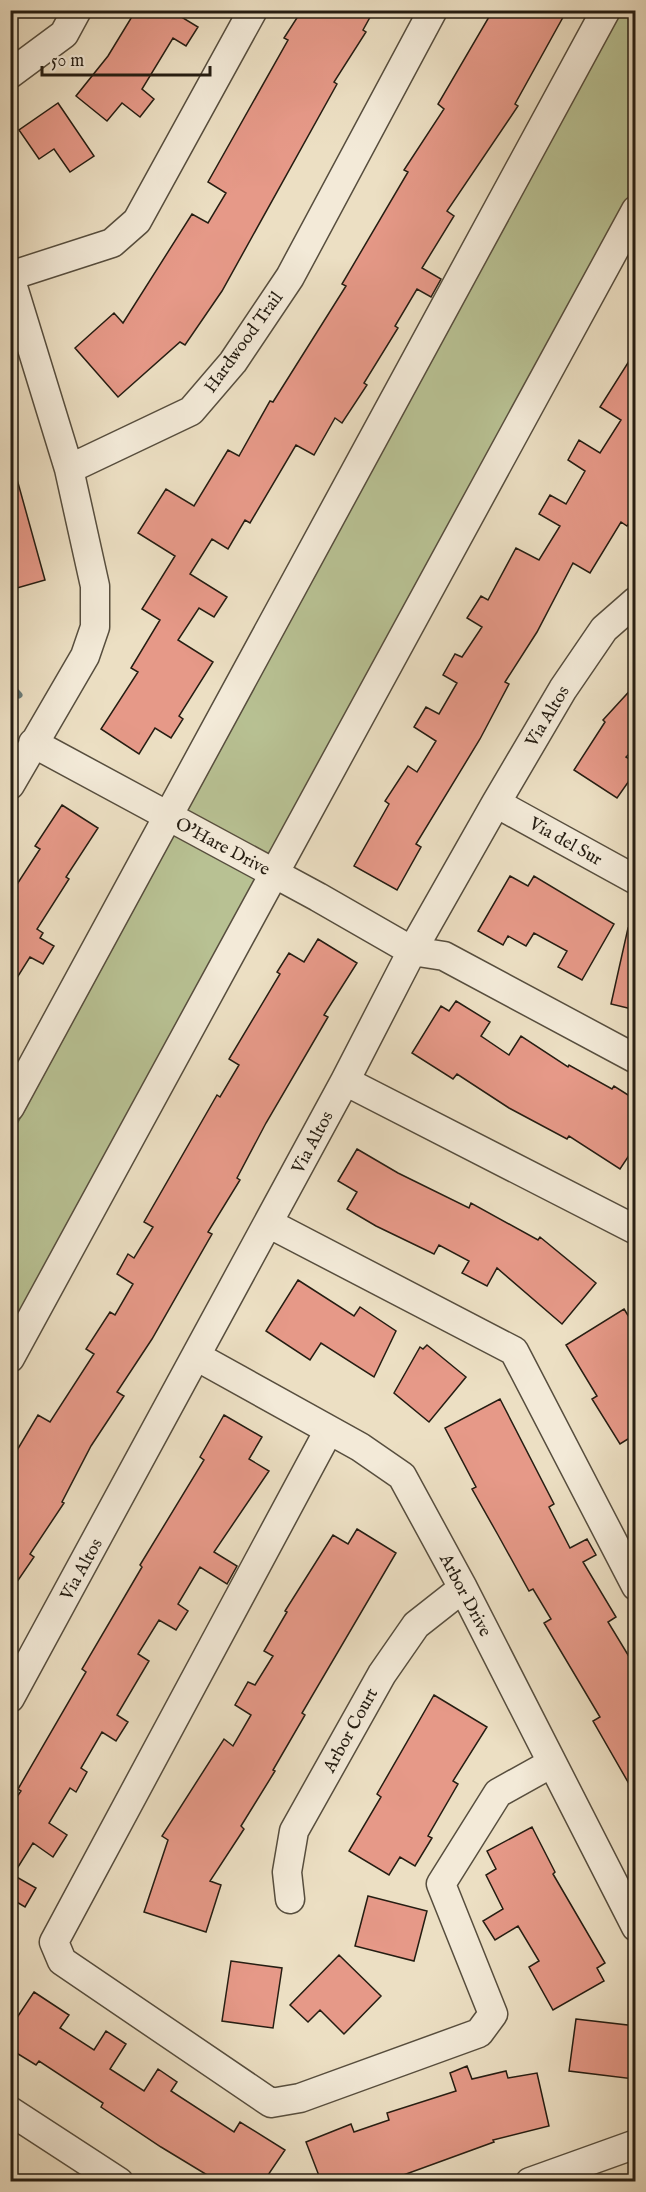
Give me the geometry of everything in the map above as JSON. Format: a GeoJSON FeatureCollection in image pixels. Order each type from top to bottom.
{"type":"FeatureCollection","features":[{"type":"Feature","properties":{"kind":"street"},"geometry":{"type":"LineString","coordinates":[[10,74],[64,34],[77,10]]}},
{"type":"Feature","properties":{"kind":"street"},"geometry":{"type":"LineString","coordinates":[[10,785],[85,657],[95,627],[95,586],[69,469],[10,276],[112,243],[137,220],[253,10]]}},
{"type":"Feature","properties":{"kind":"street","name":"Hardwood Trail"},"geometry":{"type":"LineString","coordinates":[[69,469],[191,411],[233,362],[290,277],[433,10]]}},
{"type":"Feature","properties":{"kind":"street"},"geometry":{"type":"LineString","coordinates":[[10,1107],[606,10]]}},
{"type":"Feature","properties":{"kind":"street"},"geometry":{"type":"LineString","coordinates":[[10,1359],[636,210]]}},
{"type":"Feature","properties":{"kind":"street","name":"Via Altos"},"geometry":{"type":"LineString","coordinates":[[10,1698],[345,1081],[412,951],[496,803],[569,680],[604,629],[636,601]]}},
{"type":"Feature","properties":{"kind":"street","name":"O'Hare Drive"},"geometry":{"type":"LineString","coordinates":[[33,743],[274,873],[412,951]]}},
{"type":"Feature","properties":{"kind":"street","name":"Via del Sur"},"geometry":{"type":"LineString","coordinates":[[496,803],[635,877]]}},
{"type":"Feature","properties":{"kind":"street"},"geometry":{"type":"LineString","coordinates":[[412,951],[444,956],[636,1059]]}},
{"type":"Feature","properties":{"kind":"street"},"geometry":{"type":"LineString","coordinates":[[345,1081],[636,1230]]}},
{"type":"Feature","properties":{"kind":"street"},"geometry":{"type":"LineString","coordinates":[[268,1223],[514,1351],[636,1586]]}},
{"type":"Feature","properties":{"kind":"street","name":"Arbor Drive"},"geometry":{"type":"LineString","coordinates":[[196,1356],[328,1430],[402,1476],[463,1588],[636,1927]]}},
{"type":"Feature","properties":{"kind":"street"},"geometry":{"type":"LineString","coordinates":[[328,1430],[54,1942],[62,1961],[271,2103],[300,2098],[479,2033],[493,2014],[441,1884],[498,1792],[552,1763]]}},
{"type":"Feature","properties":{"kind":"street","name":"Arbor Court"},"geometry":{"type":"LineString","coordinates":[[290,1899],[287,1872],[294,1831],[381,1674],[416,1624],[463,1588]]}},
{"type":"Feature","properties":{"kind":"street"},"geometry":{"type":"LineString","coordinates":[[10,2111],[119,2181]]}},
{"type":"Feature","properties":{"kind":"street"},"geometry":{"type":"LineString","coordinates":[[530,2181],[636,2144]]}},
{"type":"Feature","properties":{"kind":"green space"},"geometry":{"type":"Polygon","coordinates":[[[621,11],[635,11],[635,200],[11,1349],[11,1135],[621,11]]]}},
{"type":"Feature","properties":{"kind":"building"},"geometry":{"type":"Polygon","coordinates":[[[136,10],[170,10],[198,27],[186,46],[173,38],[142,89],[154,99],[140,117],[122,103],[107,121],[76,96],[108,56],[136,10]]]}},
{"type":"Feature","properties":{"kind":"building"},"geometry":{"type":"Polygon","coordinates":[[[302,10],[374,10],[363,30],[366,32],[334,82],[337,84],[222,291],[185,345],[180,342],[118,397],[75,348],[114,313],[123,323],[192,214],[208,223],[226,193],[208,182],[288,40],[284,38],[302,10]]]}},
{"type":"Feature","properties":{"kind":"building"},"geometry":{"type":"Polygon","coordinates":[[[493,10],[567,10],[515,104],[518,106],[447,211],[454,216],[422,268],[441,279],[431,297],[417,289],[395,326],[398,328],[364,383],[367,385],[342,423],[335,418],[314,455],[296,445],[250,523],[245,520],[228,549],[212,539],[190,574],[227,597],[214,617],[199,608],[178,640],[213,662],[179,716],[183,719],[171,738],[155,728],[139,754],[101,729],[138,672],[131,668],[160,620],[142,609],[175,556],[138,533],[166,489],[194,506],[228,450],[239,456],[270,401],[273,402],[346,286],[342,284],[408,172],[404,170],[444,109],[438,104],[493,10]]]}},
{"type":"Feature","properties":{"kind":"building"},"geometry":{"type":"Polygon","coordinates":[[[58,103],[94,156],[70,172],[54,149],[39,159],[19,130],[58,103]]]}},
{"type":"Feature","properties":{"kind":"building"},"geometry":{"type":"Polygon","coordinates":[[[636,350],[636,513],[627,526],[621,522],[590,573],[573,563],[537,632],[505,682],[509,684],[480,739],[416,844],[421,847],[397,890],[354,866],[389,804],[385,801],[408,766],[417,772],[436,741],[414,727],[426,707],[439,714],[457,683],[443,675],[455,654],[462,657],[482,627],[467,618],[481,596],[488,600],[516,548],[539,560],[560,526],[539,514],[550,495],[566,504],[585,471],[568,460],[579,440],[600,453],[621,420],[600,407],[636,350]]]}},
{"type":"Feature","properties":{"kind":"building"},"geometry":{"type":"Polygon","coordinates":[[[10,472],[15,472],[45,580],[10,590],[10,472]]]}},
{"type":"Feature","properties":{"kind":"building"},"geometry":{"type":"Polygon","coordinates":[[[636,684],[636,747],[626,757],[636,763],[636,771],[617,798],[574,770],[605,722],[603,720],[636,684]]]}},
{"type":"Feature","properties":{"kind":"building"},"geometry":{"type":"Polygon","coordinates":[[[62,805],[98,828],[66,877],[69,879],[37,929],[43,933],[40,938],[54,946],[43,964],[30,957],[10,989],[10,895],[40,849],[35,846],[62,805]]]}},
{"type":"Feature","properties":{"kind":"building"},"geometry":{"type":"Polygon","coordinates":[[[510,876],[528,886],[534,876],[614,924],[582,980],[558,967],[567,951],[534,933],[526,946],[508,936],[503,945],[478,931],[510,876]]]}},
{"type":"Feature","properties":{"kind":"building"},"geometry":{"type":"Polygon","coordinates":[[[628,928],[636,929],[636,1010],[611,1004],[628,928]]]}},
{"type":"Feature","properties":{"kind":"building"},"geometry":{"type":"Polygon","coordinates":[[[318,939],[357,963],[324,1015],[328,1017],[266,1123],[237,1178],[240,1180],[208,1232],[212,1234],[152,1339],[117,1392],[124,1396],[91,1446],[62,1502],[64,1503],[30,1554],[34,1557],[10,1592],[10,1462],[38,1415],[50,1422],[94,1354],[86,1349],[110,1312],[115,1315],[133,1284],[117,1274],[128,1254],[134,1258],[153,1227],[144,1222],[217,1095],[220,1097],[239,1065],[229,1059],[280,974],[277,972],[289,953],[304,962],[318,939]]]}},
{"type":"Feature","properties":{"kind":"building"},"geometry":{"type":"Polygon","coordinates":[[[456,1001],[490,1022],[481,1036],[509,1055],[521,1036],[568,1067],[569,1065],[612,1089],[614,1086],[636,1100],[636,1145],[620,1169],[569,1136],[567,1139],[509,1108],[457,1074],[453,1079],[412,1053],[441,1006],[449,1011],[456,1001]]]}},
{"type":"Feature","properties":{"kind":"building"},"geometry":{"type":"Polygon","coordinates":[[[357,1149],[398,1173],[469,1208],[471,1203],[538,1240],[540,1237],[596,1283],[562,1324],[497,1268],[487,1286],[462,1273],[469,1261],[439,1245],[434,1254],[376,1226],[347,1209],[357,1192],[338,1181],[357,1149]]]}},
{"type":"Feature","properties":{"kind":"building"},"geometry":{"type":"Polygon","coordinates":[[[298,1280],[354,1316],[360,1307],[396,1331],[374,1377],[321,1343],[310,1360],[266,1331],[298,1280]]]}},
{"type":"Feature","properties":{"kind":"building"},"geometry":{"type":"Polygon","coordinates":[[[624,1309],[636,1328],[636,1434],[620,1444],[592,1399],[597,1396],[566,1345],[624,1309]]]}},
{"type":"Feature","properties":{"kind":"building"},"geometry":{"type":"Polygon","coordinates":[[[427,1345],[466,1377],[429,1422],[394,1393],[420,1347],[423,1349],[427,1345]]]}},
{"type":"Feature","properties":{"kind":"building"},"geometry":{"type":"Polygon","coordinates":[[[500,1399],[554,1504],[549,1507],[570,1548],[587,1539],[596,1555],[583,1562],[616,1617],[608,1622],[636,1668],[636,1796],[593,1721],[600,1717],[544,1623],[551,1619],[533,1589],[529,1591],[472,1489],[476,1487],[445,1428],[500,1399]]]}},
{"type":"Feature","properties":{"kind":"building"},"geometry":{"type":"Polygon","coordinates":[[[224,1415],[262,1437],[249,1459],[269,1471],[214,1552],[237,1566],[227,1584],[200,1567],[178,1604],[188,1611],[176,1630],[159,1620],[138,1654],[149,1661],[117,1715],[128,1722],[116,1741],[102,1732],[81,1768],[87,1772],[76,1792],[70,1788],[49,1823],[67,1835],[53,1857],[33,1843],[13,1875],[36,1888],[25,1907],[10,1898],[10,1807],[21,1791],[18,1789],[86,1672],[82,1669],[142,1567],[140,1565],[204,1460],[200,1457],[224,1415]]]}},
{"type":"Feature","properties":{"kind":"building"},"geometry":{"type":"Polygon","coordinates":[[[357,1529],[396,1553],[302,1713],[305,1715],[273,1770],[275,1771],[241,1826],[244,1829],[210,1881],[221,1885],[206,1932],[144,1912],[168,1840],[162,1836],[224,1739],[233,1746],[251,1715],[235,1705],[248,1682],[255,1685],[273,1656],[264,1651],[287,1612],[285,1611],[333,1535],[348,1544],[357,1529]]]}},
{"type":"Feature","properties":{"kind":"building"},"geometry":{"type":"Polygon","coordinates":[[[434,1695],[487,1727],[453,1781],[458,1784],[428,1836],[432,1838],[415,1866],[400,1857],[389,1875],[349,1851],[381,1797],[377,1794],[434,1695]]]}},
{"type":"Feature","properties":{"kind":"building"},"geometry":{"type":"Polygon","coordinates":[[[532,1827],[555,1872],[553,1874],[605,1963],[597,1968],[604,1981],[553,2010],[529,1967],[539,1961],[518,1926],[495,1940],[483,1921],[503,1909],[486,1875],[496,1869],[487,1851],[532,1827]]]}},
{"type":"Feature","properties":{"kind":"building"},"geometry":{"type":"Polygon","coordinates":[[[368,1896],[427,1911],[414,1961],[355,1946],[368,1896]]]}},
{"type":"Feature","properties":{"kind":"building"},"geometry":{"type":"Polygon","coordinates":[[[339,1955],[381,1996],[344,2034],[320,2010],[308,2022],[290,2005],[339,1955]]]}},
{"type":"Feature","properties":{"kind":"building"},"geometry":{"type":"Polygon","coordinates":[[[231,1961],[282,1968],[273,2028],[222,2021],[231,1961]]]}},
{"type":"Feature","properties":{"kind":"building"},"geometry":{"type":"Polygon","coordinates":[[[34,1992],[69,2015],[60,2028],[94,2050],[106,2031],[126,2044],[110,2069],[144,2091],[158,2069],[177,2082],[171,2091],[234,2132],[240,2122],[285,2150],[264,2181],[217,2181],[101,2107],[103,2103],[39,2061],[36,2065],[10,2049],[10,2028],[34,1992]]]}},
{"type":"Feature","properties":{"kind":"building"},"geometry":{"type":"Polygon","coordinates":[[[576,2019],[636,2026],[634,2079],[569,2071],[576,2019]]]}},
{"type":"Feature","properties":{"kind":"building"},"geometry":{"type":"Polygon","coordinates":[[[467,2066],[472,2079],[506,2071],[508,2078],[537,2073],[549,2126],[493,2140],[494,2142],[387,2181],[321,2181],[306,2142],[351,2124],[354,2132],[389,2120],[387,2113],[456,2091],[450,2073],[467,2066]]]}},
{"type":"Feature","properties":{"kind":"waterway"},"geometry":{"type":"LineString","coordinates":[[10,685],[19,695]]}}]}
